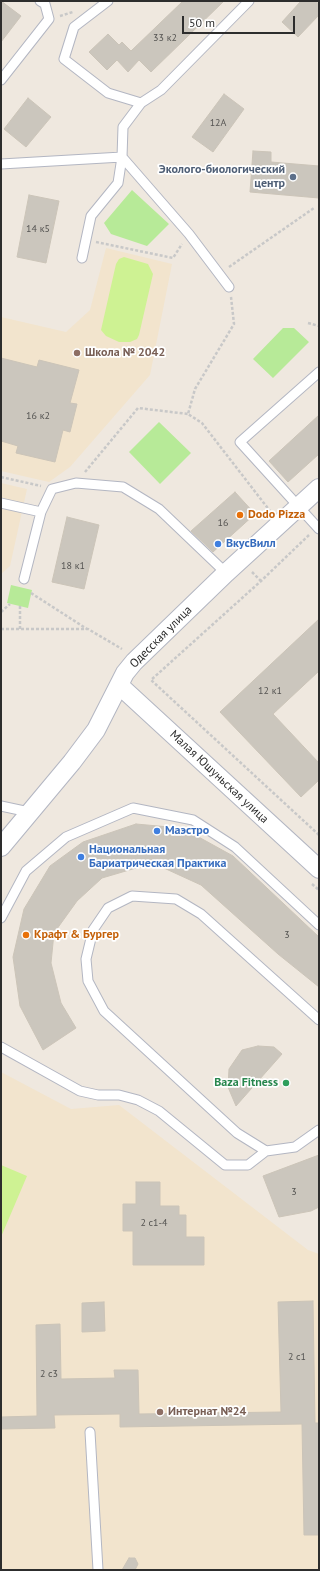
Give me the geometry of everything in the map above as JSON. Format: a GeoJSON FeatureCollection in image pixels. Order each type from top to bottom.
{"type":"FeatureCollection","features":[{"type":"Feature","properties":{"kind":"street","name":"Одесская улица"},"geometry":{"type":"LineString","coordinates":[[1,847],[72,762],[96,730],[119,685],[134,662],[226,573],[299,508],[319,488]]}},
{"type":"Feature","properties":{"kind":"street","name":"Малая Юшуньская улица"},"geometry":{"type":"LineString","coordinates":[[119,685],[319,869]]}},
{"type":"Feature","properties":{"kind":"lane"},"geometry":{"type":"LineString","coordinates":[[1,80],[49,19],[45,4],[40,1]]}},
{"type":"Feature","properties":{"kind":"lane"},"geometry":{"type":"LineString","coordinates":[[108,1],[74,27],[64,59],[108,92],[141,103]]}},
{"type":"Feature","properties":{"kind":"lane"},"geometry":{"type":"LineString","coordinates":[[82,258],[91,216],[118,183],[122,157],[123,126],[141,103],[161,90],[249,1]]}},
{"type":"Feature","properties":{"kind":"lane"},"geometry":{"type":"LineString","coordinates":[[1,164],[122,157]]}},
{"type":"Feature","properties":{"kind":"lane"},"geometry":{"type":"LineString","coordinates":[[122,157],[189,234],[220,273],[229,287]]}},
{"type":"Feature","properties":{"kind":"lane"},"geometry":{"type":"LineString","coordinates":[[318,528],[240,442],[319,372]]}},
{"type":"Feature","properties":{"kind":"lane"},"geometry":{"type":"LineString","coordinates":[[24,579],[41,512],[52,489],[76,483],[123,487],[158,509],[226,573]]}},
{"type":"Feature","properties":{"kind":"lane"},"geometry":{"type":"LineString","coordinates":[[1,502],[41,512]]}},
{"type":"Feature","properties":{"kind":"lane"},"geometry":{"type":"LineString","coordinates":[[1,806],[29,812]]}},
{"type":"Feature","properties":{"kind":"lane"},"geometry":{"type":"LineString","coordinates":[[1,918],[26,871],[66,837],[133,808],[193,820],[235,847],[319,925]]}},
{"type":"Feature","properties":{"kind":"lane"},"geometry":{"type":"LineString","coordinates":[[266,1151],[237,1133],[104,1012],[88,981],[86,959],[93,930],[108,908],[132,896],[176,899],[201,914],[319,1020]]}},
{"type":"Feature","properties":{"kind":"lane"},"geometry":{"type":"LineString","coordinates":[[1,1047],[80,1091],[98,1095],[119,1095],[138,1100],[154,1108],[225,1165],[248,1165],[266,1151],[295,1147],[319,1130]]}},
{"type":"Feature","properties":{"kind":"lane"},"geometry":{"type":"LineString","coordinates":[[90,1432],[98,1570]]}},
{"type":"Feature","properties":{"kind":"path"},"geometry":{"type":"LineString","coordinates":[[220,273],[314,208]]}},
{"type":"Feature","properties":{"kind":"path"},"geometry":{"type":"LineString","coordinates":[[86,240],[173,258],[189,234]]}},
{"type":"Feature","properties":{"kind":"path"},"geometry":{"type":"LineString","coordinates":[[188,414],[195,389],[234,324],[229,287]]}},
{"type":"Feature","properties":{"kind":"path"},"geometry":{"type":"LineString","coordinates":[[308,323],[319,326]]}},
{"type":"Feature","properties":{"kind":"path"},"geometry":{"type":"LineString","coordinates":[[76,483],[138,408],[188,414],[202,423],[267,507],[282,523]]}},
{"type":"Feature","properties":{"kind":"path"},"geometry":{"type":"LineString","coordinates":[[1,476],[52,489]]}},
{"type":"Feature","properties":{"kind":"path"},"geometry":{"type":"LineString","coordinates":[[318,528],[151,680],[319,835]]}},
{"type":"Feature","properties":{"kind":"path"},"geometry":{"type":"LineString","coordinates":[[31,594],[122,649]]}},
{"type":"Feature","properties":{"kind":"path"},"geometry":{"type":"LineString","coordinates":[[1,612],[10,604]]}},
{"type":"Feature","properties":{"kind":"path"},"geometry":{"type":"LineString","coordinates":[[20,606],[20,629]]}},
{"type":"Feature","properties":{"kind":"path"},"geometry":{"type":"LineString","coordinates":[[1,629],[88,629]]}},
{"type":"Feature","properties":{"kind":"shaded area","name":"Школа № 2042"},"geometry":{"type":"Polygon","coordinates":[[[106,248],[172,264],[150,375],[70,467],[49,482],[1,471],[1,317],[66,332],[90,310],[106,248]]]}},
{"type":"Feature","properties":{"kind":"shaded area"},"geometry":{"type":"Polygon","coordinates":[[[1,483],[27,489],[10,566],[1,574],[1,483]]]}},
{"type":"Feature","properties":{"kind":"shaded area","name":"Интернат №24"},"geometry":{"type":"Polygon","coordinates":[[[1,1072],[71,1109],[119,1105],[308,1250],[319,1254],[319,1570],[1,1570],[1,1072]]]}},
{"type":"Feature","properties":{"kind":"green space"},"geometry":{"type":"Polygon","coordinates":[[[132,190],[169,224],[147,246],[111,234],[104,223],[132,190]]]}},
{"type":"Feature","properties":{"kind":"green space"},"geometry":{"type":"Polygon","coordinates":[[[124,257],[148,264],[153,274],[139,335],[137,339],[130,342],[119,342],[106,336],[101,330],[116,264],[119,259],[124,257]]]}},
{"type":"Feature","properties":{"kind":"green space"},"geometry":{"type":"Polygon","coordinates":[[[283,328],[294,328],[309,342],[273,378],[253,359],[283,328]]]}},
{"type":"Feature","properties":{"kind":"green space"},"geometry":{"type":"Polygon","coordinates":[[[159,422],[191,453],[160,484],[129,452],[159,422]]]}},
{"type":"Feature","properties":{"kind":"green space"},"geometry":{"type":"Polygon","coordinates":[[[11,585],[32,590],[28,608],[7,603],[11,585]]]}},
{"type":"Feature","properties":{"kind":"green space"},"geometry":{"type":"Polygon","coordinates":[[[1,1165],[27,1176],[1,1237],[1,1165]]]}},
{"type":"Feature","properties":{"kind":"building"},"geometry":{"type":"Polygon","coordinates":[[[1,1],[21,16],[1,42],[1,1]]]}},
{"type":"Feature","properties":{"kind":"building"},"geometry":{"type":"Polygon","coordinates":[[[183,1],[224,1],[151,72],[139,60],[128,72],[117,60],[107,70],[89,52],[108,34],[119,45],[122,42],[131,51],[183,1]]]}},
{"type":"Feature","properties":{"kind":"building"},"geometry":{"type":"Polygon","coordinates":[[[301,1],[315,1],[319,4],[319,15],[298,37],[282,22],[301,1]]]}},
{"type":"Feature","properties":{"kind":"building"},"geometry":{"type":"Polygon","coordinates":[[[224,94],[244,109],[213,152],[192,137],[224,94]]]}},
{"type":"Feature","properties":{"kind":"building"},"geometry":{"type":"Polygon","coordinates":[[[28,98],[51,117],[26,147],[4,129],[28,98]]]}},
{"type":"Feature","properties":{"kind":"building"},"geometry":{"type":"Polygon","coordinates":[[[253,151],[271,152],[271,162],[319,166],[319,198],[250,192],[253,151]]]}},
{"type":"Feature","properties":{"kind":"building"},"geometry":{"type":"Polygon","coordinates":[[[29,195],[59,201],[46,263],[17,257],[29,195]]]}},
{"type":"Feature","properties":{"kind":"building"},"geometry":{"type":"Polygon","coordinates":[[[1,358],[37,367],[39,360],[79,370],[70,403],[77,404],[70,432],[63,430],[55,462],[16,453],[18,446],[1,441],[1,358]]]}},
{"type":"Feature","properties":{"kind":"building"},"geometry":{"type":"Polygon","coordinates":[[[319,415],[319,454],[288,482],[269,461],[319,415]]]}},
{"type":"Feature","properties":{"kind":"building"},"geometry":{"type":"Polygon","coordinates":[[[235,492],[255,514],[213,552],[191,531],[235,492]]]}},
{"type":"Feature","properties":{"kind":"building"},"geometry":{"type":"Polygon","coordinates":[[[67,517],[99,525],[84,589],[52,582],[67,517]]]}},
{"type":"Feature","properties":{"kind":"building"},"geometry":{"type":"Polygon","coordinates":[[[319,619],[319,671],[273,714],[319,763],[319,780],[301,797],[220,712],[319,619]]]}},
{"type":"Feature","properties":{"kind":"building"},"geometry":{"type":"Polygon","coordinates":[[[136,824],[169,827],[195,835],[233,856],[319,937],[319,987],[278,954],[201,885],[153,863],[102,878],[77,901],[54,933],[51,963],[61,1003],[76,1028],[43,1050],[20,1006],[13,957],[24,909],[50,866],[83,842],[136,824]]]}},
{"type":"Feature","properties":{"kind":"building"},"geometry":{"type":"Polygon","coordinates":[[[258,1046],[274,1047],[282,1054],[236,1106],[228,1087],[229,1069],[242,1050],[258,1046]]]}},
{"type":"Feature","properties":{"kind":"building"},"geometry":{"type":"Polygon","coordinates":[[[319,1155],[319,1207],[311,1211],[279,1217],[263,1176],[319,1155]]]}},
{"type":"Feature","properties":{"kind":"building"},"geometry":{"type":"Polygon","coordinates":[[[136,1182],[160,1182],[160,1206],[179,1206],[179,1215],[186,1215],[186,1237],[204,1237],[204,1265],[133,1265],[133,1231],[123,1231],[123,1204],[136,1204],[136,1182]]]}},
{"type":"Feature","properties":{"kind":"building"},"geometry":{"type":"Polygon","coordinates":[[[313,1301],[315,1423],[319,1423],[319,1535],[304,1535],[302,1424],[120,1427],[120,1414],[54,1415],[55,1428],[1,1429],[1,1417],[37,1416],[36,1325],[60,1324],[61,1379],[115,1378],[114,1370],[138,1370],[139,1414],[281,1412],[278,1302],[313,1301]]]}},
{"type":"Feature","properties":{"kind":"building"},"geometry":{"type":"Polygon","coordinates":[[[104,1302],[105,1331],[82,1332],[82,1303],[104,1302]]]}},
{"type":"Feature","properties":{"kind":"building"},"geometry":{"type":"Polygon","coordinates":[[[129,1558],[135,1558],[138,1564],[135,1570],[122,1570],[129,1558]]]}},
{"type":"Feature","properties":{"kind":"place","name":"Эколого-биологический центр"},"geometry":{"type":"Point","coordinates":[293,177]}},
{"type":"Feature","properties":{"kind":"place","name":"Школа № 2042"},"geometry":{"type":"Point","coordinates":[77,353]}},
{"type":"Feature","properties":{"kind":"place","name":"Dodo Pizza"},"geometry":{"type":"Point","coordinates":[240,515]}},
{"type":"Feature","properties":{"kind":"place","name":"ВкусВилл"},"geometry":{"type":"Point","coordinates":[218,544]}},
{"type":"Feature","properties":{"kind":"place","name":"Маэстро"},"geometry":{"type":"Point","coordinates":[157,831]}},
{"type":"Feature","properties":{"kind":"place","name":"Национальная Бариатрическая Практика"},"geometry":{"type":"Point","coordinates":[81,857]}},
{"type":"Feature","properties":{"kind":"place","name":"Крафт & Бургер"},"geometry":{"type":"Point","coordinates":[26,935]}},
{"type":"Feature","properties":{"kind":"place","name":"Baza Fitness"},"geometry":{"type":"Point","coordinates":[286,1083]}},
{"type":"Feature","properties":{"kind":"place","name":"Интернат №24"},"geometry":{"type":"Point","coordinates":[160,1412]}}]}
